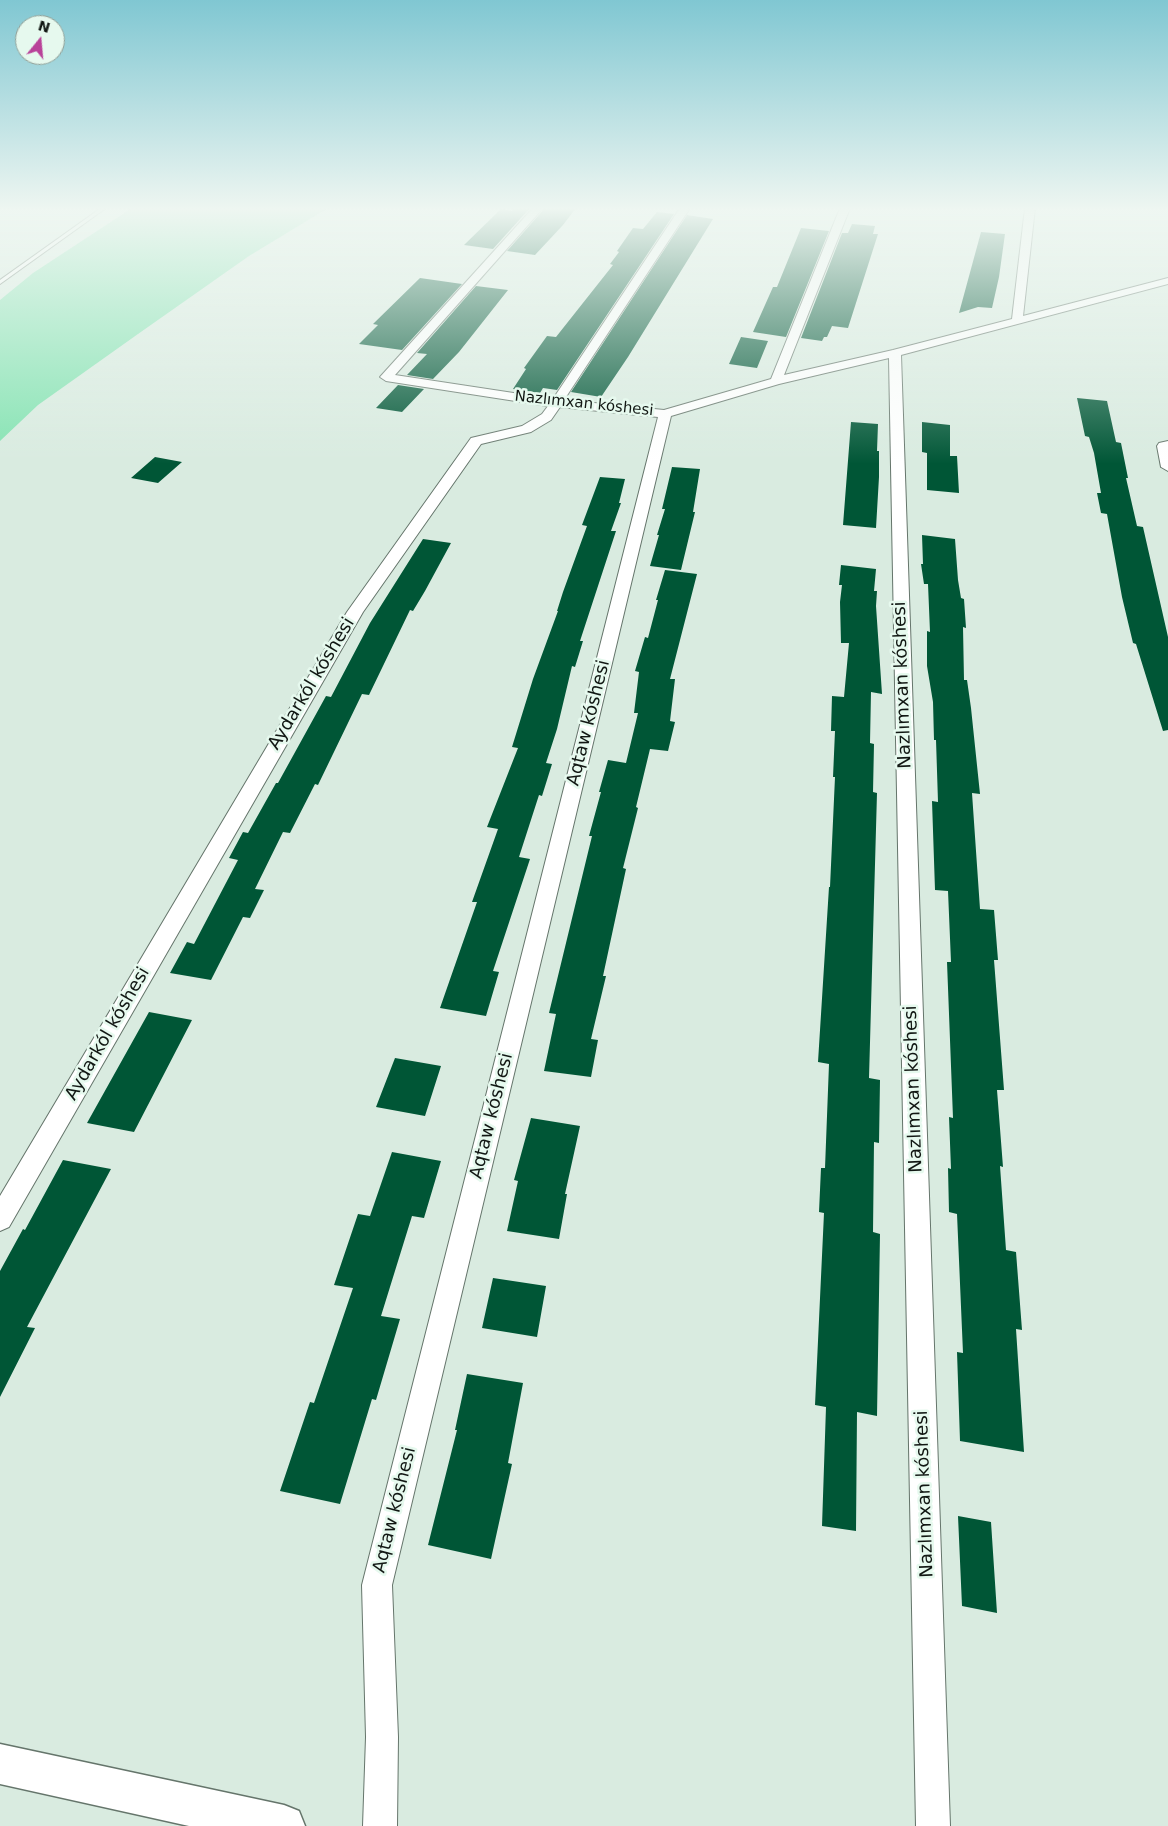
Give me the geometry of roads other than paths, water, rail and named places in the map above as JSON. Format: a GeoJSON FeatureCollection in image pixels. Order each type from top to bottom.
{"type":"FeatureCollection","features":[{"type":"Feature","properties":{"kind":"street","name":"Nazlımxan kóshesi"},"geometry":{"type":"LineString","coordinates":[[462,293],[386,378],[556,403],[665,414],[776,381],[895,353],[1121,293]]}},
{"type":"Feature","properties":{"kind":"street","name":"Aydarkól kóshesi"},"geometry":{"type":"LineString","coordinates":[[0,1219],[274,748],[356,612],[476,442],[526,430],[547,417],[629,293]]}},
{"type":"Feature","properties":{"kind":"street"},"geometry":{"type":"LineString","coordinates":[[776,381],[811,293]]}},
{"type":"Feature","properties":{"kind":"street"},"geometry":{"type":"LineString","coordinates":[[1017,320],[1020,293]]}},
{"type":"Feature","properties":{"kind":"street","name":"Nazlımxan kóshesi"},"geometry":{"type":"LineString","coordinates":[[895,353],[933,1826]]}},
{"type":"Feature","properties":{"kind":"street","name":"Aqtaw kóshesi"},"geometry":{"type":"LineString","coordinates":[[380,1826],[382,1737],[377,1584],[665,414]]}},
{"type":"Feature","properties":{"kind":"street"},"geometry":{"type":"LineString","coordinates":[[1166,446],[1168,467]]}},
{"type":"Feature","properties":{"kind":"street"},"geometry":{"type":"LineString","coordinates":[[0,1764],[284,1826]]}}]}
